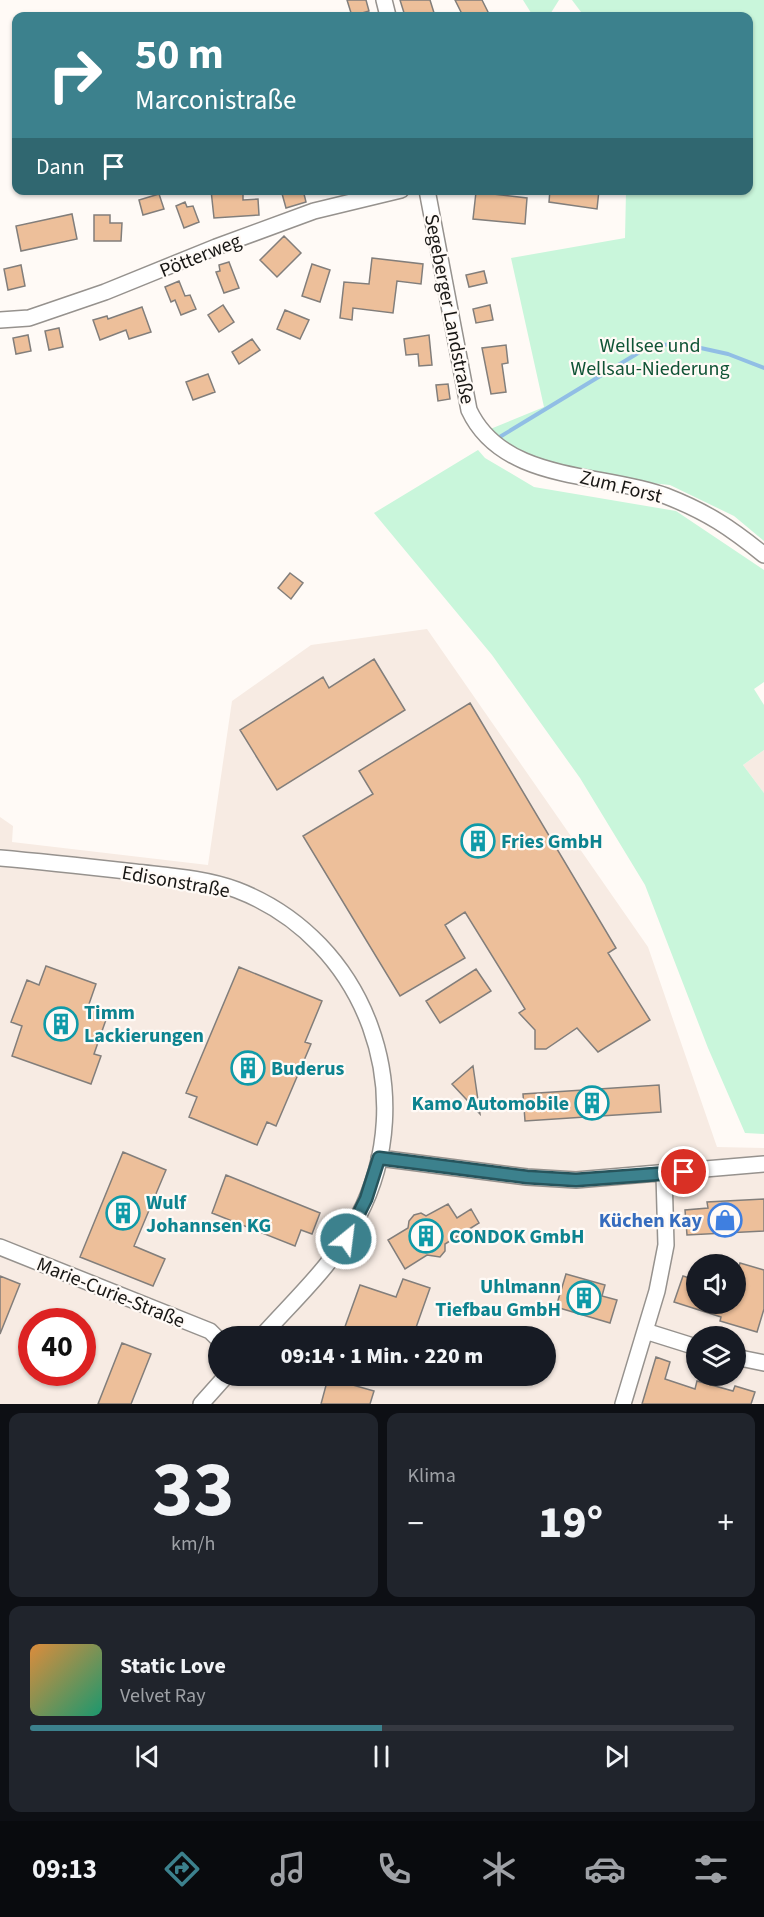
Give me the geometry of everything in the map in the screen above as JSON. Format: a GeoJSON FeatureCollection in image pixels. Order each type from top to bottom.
{"type":"FeatureCollection","features":[{"type":"Feature","properties":{"kind":"street","name":"Pötterweg"},"geometry":{"type":"LineString","coordinates":[[0,321],[29,318],[105,292],[216,247],[314,211],[380,195]]}},
{"type":"Feature","properties":{"kind":"street","name":"Segeberger Landstraße"},"geometry":{"type":"LineString","coordinates":[[428,195],[469,410],[476,426]]}},
{"type":"Feature","properties":{"kind":"street","name":"Zum Forst"},"geometry":{"type":"LineString","coordinates":[[476,426],[498,448],[520,460],[665,496],[704,513],[723,522],[764,555]]}},
{"type":"Feature","properties":{"kind":"street","name":"Edisonstraße"},"geometry":{"type":"LineString","coordinates":[[0,858],[204,881],[252,897],[287,916],[307,932],[342,970],[359,996],[377,1041],[384,1089],[383,1136],[379,1158],[366,1199],[346,1239],[270,1326]]}},
{"type":"Feature","properties":{"kind":"street"},"geometry":{"type":"LineString","coordinates":[[379,1158],[527,1177],[576,1180],[764,1164]]}},
{"type":"Feature","properties":{"kind":"street"},"geometry":{"type":"LineString","coordinates":[[623,1404],[645,1331],[666,1245],[664,1174]]}},
{"type":"Feature","properties":{"kind":"street","name":"Marie-Curie-Straße"},"geometry":{"type":"LineString","coordinates":[[0,1247],[208,1330]]}},
{"type":"Feature","properties":{"kind":"street"},"geometry":{"type":"LineString","coordinates":[[645,1331],[686,1344]]}},
{"type":"Feature","properties":{"kind":"street"},"geometry":{"type":"LineString","coordinates":[[746,1360],[764,1363]]}},
{"type":"Feature","properties":{"kind":"street"},"geometry":{"type":"LineString","coordinates":[[201,1404],[217,1386]]}},
{"type":"Feature","properties":{"kind":"shaded area"},"geometry":{"type":"Polygon","coordinates":[[[427,629],[648,947],[717,1147],[764,1148],[764,1404],[0,1404],[0,817],[13,826],[12,842],[208,865],[232,701],[311,645],[427,629]]]}},
{"type":"Feature","properties":{"kind":"shaded area"},"geometry":{"type":"Polygon","coordinates":[[[764,750],[764,793],[743,765],[764,750]]]}},
{"type":"Feature","properties":{"kind":"green space"},"geometry":{"type":"Polygon","coordinates":[[[523,0],[559,0],[552,12],[530,12],[523,0]]]}},
{"type":"Feature","properties":{"kind":"green space","name":"Wellsee und Wellsau-Niederung"},"geometry":{"type":"Polygon","coordinates":[[[572,0],[764,0],[764,541],[734,516],[670,485],[543,472],[483,432],[544,407],[511,258],[625,238],[626,195],[753,195],[753,12],[581,12],[572,0]]]}},
{"type":"Feature","properties":{"kind":"green space"},"geometry":{"type":"Polygon","coordinates":[[[478,450],[485,458],[534,487],[676,511],[764,570],[764,682],[754,689],[764,705],[764,750],[743,765],[764,793],[764,1134],[745,1133],[708,1048],[645,885],[580,778],[492,655],[374,513],[478,450]]]}},
{"type":"Feature","properties":{"kind":"building"},"geometry":{"type":"Polygon","coordinates":[[[347,0],[366,0],[369,11],[351,12],[347,0]]]}},
{"type":"Feature","properties":{"kind":"building"},"geometry":{"type":"Polygon","coordinates":[[[400,0],[430,0],[434,12],[404,12],[400,0]]]}},
{"type":"Feature","properties":{"kind":"building"},"geometry":{"type":"Polygon","coordinates":[[[455,0],[482,0],[488,12],[461,12],[455,0]]]}},
{"type":"Feature","properties":{"kind":"building"},"geometry":{"type":"Polygon","coordinates":[[[159,195],[164,209],[143,215],[139,200],[159,195]]]}},
{"type":"Feature","properties":{"kind":"building"},"geometry":{"type":"Polygon","coordinates":[[[212,195],[243,195],[243,200],[258,199],[259,215],[214,218],[212,195]]]}},
{"type":"Feature","properties":{"kind":"building"},"geometry":{"type":"Polygon","coordinates":[[[282,195],[304,195],[306,202],[286,208],[282,195]]]}},
{"type":"Feature","properties":{"kind":"building"},"geometry":{"type":"Polygon","coordinates":[[[476,195],[527,198],[525,224],[473,219],[476,195]]]}},
{"type":"Feature","properties":{"kind":"building"},"geometry":{"type":"Polygon","coordinates":[[[550,195],[598,195],[597,209],[549,202],[550,195]]]}},
{"type":"Feature","properties":{"kind":"building"},"geometry":{"type":"Polygon","coordinates":[[[185,202],[187,207],[193,206],[199,222],[184,228],[176,206],[185,202]]]}},
{"type":"Feature","properties":{"kind":"building"},"geometry":{"type":"Polygon","coordinates":[[[72,214],[77,239],[21,251],[16,226],[72,214]]]}},
{"type":"Feature","properties":{"kind":"building"},"geometry":{"type":"Polygon","coordinates":[[[94,215],[110,215],[110,223],[122,223],[121,241],[94,241],[94,215]]]}},
{"type":"Feature","properties":{"kind":"building"},"geometry":{"type":"Polygon","coordinates":[[[284,236],[301,253],[277,277],[260,260],[284,236]]]}},
{"type":"Feature","properties":{"kind":"building"},"geometry":{"type":"Polygon","coordinates":[[[372,258],[423,264],[421,284],[397,281],[393,313],[353,308],[352,320],[340,318],[344,282],[369,284],[372,258]]]}},
{"type":"Feature","properties":{"kind":"building"},"geometry":{"type":"Polygon","coordinates":[[[229,262],[239,288],[224,293],[216,272],[220,271],[219,265],[229,262]]]}},
{"type":"Feature","properties":{"kind":"building"},"geometry":{"type":"Polygon","coordinates":[[[312,264],[330,270],[320,302],[302,296],[312,264]]]}},
{"type":"Feature","properties":{"kind":"building"},"geometry":{"type":"Polygon","coordinates":[[[21,265],[25,286],[8,290],[4,269],[21,265]]]}},
{"type":"Feature","properties":{"kind":"building"},"geometry":{"type":"Polygon","coordinates":[[[484,271],[487,283],[469,287],[466,275],[484,271]]]}},
{"type":"Feature","properties":{"kind":"building"},"geometry":{"type":"Polygon","coordinates":[[[179,281],[185,296],[190,295],[196,309],[181,315],[175,300],[171,302],[165,287],[179,281]]]}},
{"type":"Feature","properties":{"kind":"building"},"geometry":{"type":"Polygon","coordinates":[[[223,305],[234,322],[219,332],[208,315],[223,305]]]}},
{"type":"Feature","properties":{"kind":"building"},"geometry":{"type":"Polygon","coordinates":[[[490,305],[493,320],[476,323],[473,309],[490,305]]]}},
{"type":"Feature","properties":{"kind":"building"},"geometry":{"type":"Polygon","coordinates":[[[142,307],[151,332],[129,339],[126,330],[100,340],[93,320],[107,316],[108,319],[142,307]]]}},
{"type":"Feature","properties":{"kind":"building"},"geometry":{"type":"Polygon","coordinates":[[[285,310],[309,320],[300,339],[277,329],[285,310]]]}},
{"type":"Feature","properties":{"kind":"building"},"geometry":{"type":"Polygon","coordinates":[[[59,328],[63,347],[49,350],[45,331],[59,328]]]}},
{"type":"Feature","properties":{"kind":"building"},"geometry":{"type":"Polygon","coordinates":[[[28,335],[31,351],[16,354],[13,338],[28,335]]]}},
{"type":"Feature","properties":{"kind":"building"},"geometry":{"type":"Polygon","coordinates":[[[429,335],[432,365],[419,366],[418,354],[406,355],[404,339],[429,335]]]}},
{"type":"Feature","properties":{"kind":"building"},"geometry":{"type":"Polygon","coordinates":[[[252,339],[260,350],[239,364],[232,352],[252,339]]]}},
{"type":"Feature","properties":{"kind":"building"},"geometry":{"type":"Polygon","coordinates":[[[506,345],[508,363],[502,364],[506,392],[491,394],[482,348],[506,345]]]}},
{"type":"Feature","properties":{"kind":"building"},"geometry":{"type":"Polygon","coordinates":[[[208,374],[215,392],[193,400],[186,382],[208,374]]]}},
{"type":"Feature","properties":{"kind":"building"},"geometry":{"type":"Polygon","coordinates":[[[448,384],[450,399],[438,401],[436,385],[448,384]]]}},
{"type":"Feature","properties":{"kind":"building"},"geometry":{"type":"Polygon","coordinates":[[[290,573],[303,583],[291,599],[278,588],[290,573]]]}},
{"type":"Feature","properties":{"kind":"building"},"geometry":{"type":"Polygon","coordinates":[[[374,659],[405,710],[277,790],[240,730],[323,677],[329,688],[374,659]]]}},
{"type":"Feature","properties":{"kind":"building","name":"Fries GmbH"},"geometry":{"type":"Polygon","coordinates":[[[470,703],[616,948],[608,953],[650,1020],[598,1052],[577,1028],[546,1049],[535,1049],[535,1030],[519,1013],[525,1009],[465,912],[445,925],[465,958],[400,996],[303,836],[373,794],[359,771],[470,703]]]}},
{"type":"Feature","properties":{"kind":"building","name":"Timm Lackierungen"},"geometry":{"type":"Polygon","coordinates":[[[46,966],[96,984],[89,1004],[109,1011],[94,1054],[101,1056],[91,1084],[12,1056],[22,1026],[11,1022],[27,980],[39,985],[46,966]]]}},
{"type":"Feature","properties":{"kind":"building","name":"Buderus"},"geometry":{"type":"Polygon","coordinates":[[[239,967],[322,1001],[305,1042],[311,1044],[276,1126],[267,1122],[257,1145],[189,1117],[197,1097],[186,1093],[239,967]]]}},
{"type":"Feature","properties":{"kind":"building"},"geometry":{"type":"Polygon","coordinates":[[[476,969],[491,991],[440,1023],[426,1001],[476,969]]]}},
{"type":"Feature","properties":{"kind":"building"},"geometry":{"type":"Polygon","coordinates":[[[473,1066],[480,1114],[452,1084],[473,1066]]]}},
{"type":"Feature","properties":{"kind":"building","name":"Kamo Automobile"},"geometry":{"type":"Polygon","coordinates":[[[659,1085],[661,1112],[525,1121],[523,1094],[659,1085]]]}},
{"type":"Feature","properties":{"kind":"building","name":"Wulf Johannsen KG"},"geometry":{"type":"Polygon","coordinates":[[[123,1152],[166,1170],[134,1246],[165,1259],[153,1286],[80,1257],[123,1152]]]}},
{"type":"Feature","properties":{"kind":"building"},"geometry":{"type":"Polygon","coordinates":[[[226,1175],[320,1213],[312,1234],[301,1230],[295,1246],[212,1213],[226,1175]]]}},
{"type":"Feature","properties":{"kind":"building","name":"Küchen Kay"},"geometry":{"type":"Polygon","coordinates":[[[764,1199],[764,1231],[687,1235],[685,1210],[708,1208],[707,1202],[764,1199]]]}},
{"type":"Feature","properties":{"kind":"building","name":"CONDOK GmbH"},"geometry":{"type":"Polygon","coordinates":[[[448,1204],[457,1218],[471,1209],[479,1223],[445,1244],[445,1251],[440,1257],[427,1255],[405,1269],[388,1240],[408,1228],[409,1221],[414,1215],[421,1213],[426,1216],[448,1204]]]}},
{"type":"Feature","properties":{"kind":"building"},"geometry":{"type":"Polygon","coordinates":[[[746,1265],[764,1270],[764,1309],[757,1332],[746,1329],[746,1326],[720,1321],[721,1317],[712,1314],[746,1314],[746,1265]]]}},
{"type":"Feature","properties":{"kind":"building","name":"Uhlmann Tiefbau GmbH"},"geometry":{"type":"Polygon","coordinates":[[[566,1274],[605,1285],[602,1296],[617,1300],[610,1323],[556,1307],[566,1274]]]}},
{"type":"Feature","properties":{"kind":"building"},"geometry":{"type":"Polygon","coordinates":[[[0,1276],[20,1284],[0,1334],[0,1276]]]}},
{"type":"Feature","properties":{"kind":"building"},"geometry":{"type":"Polygon","coordinates":[[[683,1276],[686,1277],[686,1306],[674,1302],[683,1276]]]}},
{"type":"Feature","properties":{"kind":"building"},"geometry":{"type":"Polygon","coordinates":[[[403,1279],[430,1288],[417,1326],[345,1326],[360,1285],[396,1297],[403,1279]]]}},
{"type":"Feature","properties":{"kind":"building"},"geometry":{"type":"Polygon","coordinates":[[[122,1343],[151,1354],[131,1404],[98,1404],[122,1343]]]}},
{"type":"Feature","properties":{"kind":"building"},"geometry":{"type":"Polygon","coordinates":[[[656,1357],[670,1362],[665,1379],[695,1389],[696,1386],[715,1386],[733,1391],[735,1386],[755,1392],[751,1404],[642,1404],[656,1357]]]}},
{"type":"Feature","properties":{"kind":"building"},"geometry":{"type":"Polygon","coordinates":[[[326,1386],[356,1386],[374,1391],[370,1404],[321,1404],[326,1386]]]}},
{"type":"Feature","properties":{"kind":"waterway"},"geometry":{"type":"LineString","coordinates":[[498,438],[648,347],[678,343],[728,354],[764,368]]}},
{"type":"Feature","properties":{"kind":"place","name":"Fries GmbH"},"geometry":{"type":"Point","coordinates":[478,841]}},
{"type":"Feature","properties":{"kind":"place","name":"Timm Lackierungen"},"geometry":{"type":"Point","coordinates":[61,1024]}},
{"type":"Feature","properties":{"kind":"place","name":"Buderus"},"geometry":{"type":"Point","coordinates":[248,1068]}},
{"type":"Feature","properties":{"kind":"place","name":"Kamo Automobile"},"geometry":{"type":"Point","coordinates":[592,1103]}},
{"type":"Feature","properties":{"kind":"place","name":"Wulf Johannsen KG"},"geometry":{"type":"Point","coordinates":[123,1213]}},
{"type":"Feature","properties":{"kind":"place","name":"Küchen Kay"},"geometry":{"type":"Point","coordinates":[725,1220]}},
{"type":"Feature","properties":{"kind":"place","name":"CONDOK GmbH"},"geometry":{"type":"Point","coordinates":[426,1236]}},
{"type":"Feature","properties":{"kind":"place","name":"Uhlmann Tiefbau GmbH"},"geometry":{"type":"Point","coordinates":[584,1298]}},
{"type":"Feature","properties":{"kind":"route"},"geometry":{"type":"LineString","coordinates":[[346,1239],[366,1199],[379,1158],[527,1177],[576,1180],[684,1172]]}}]}
